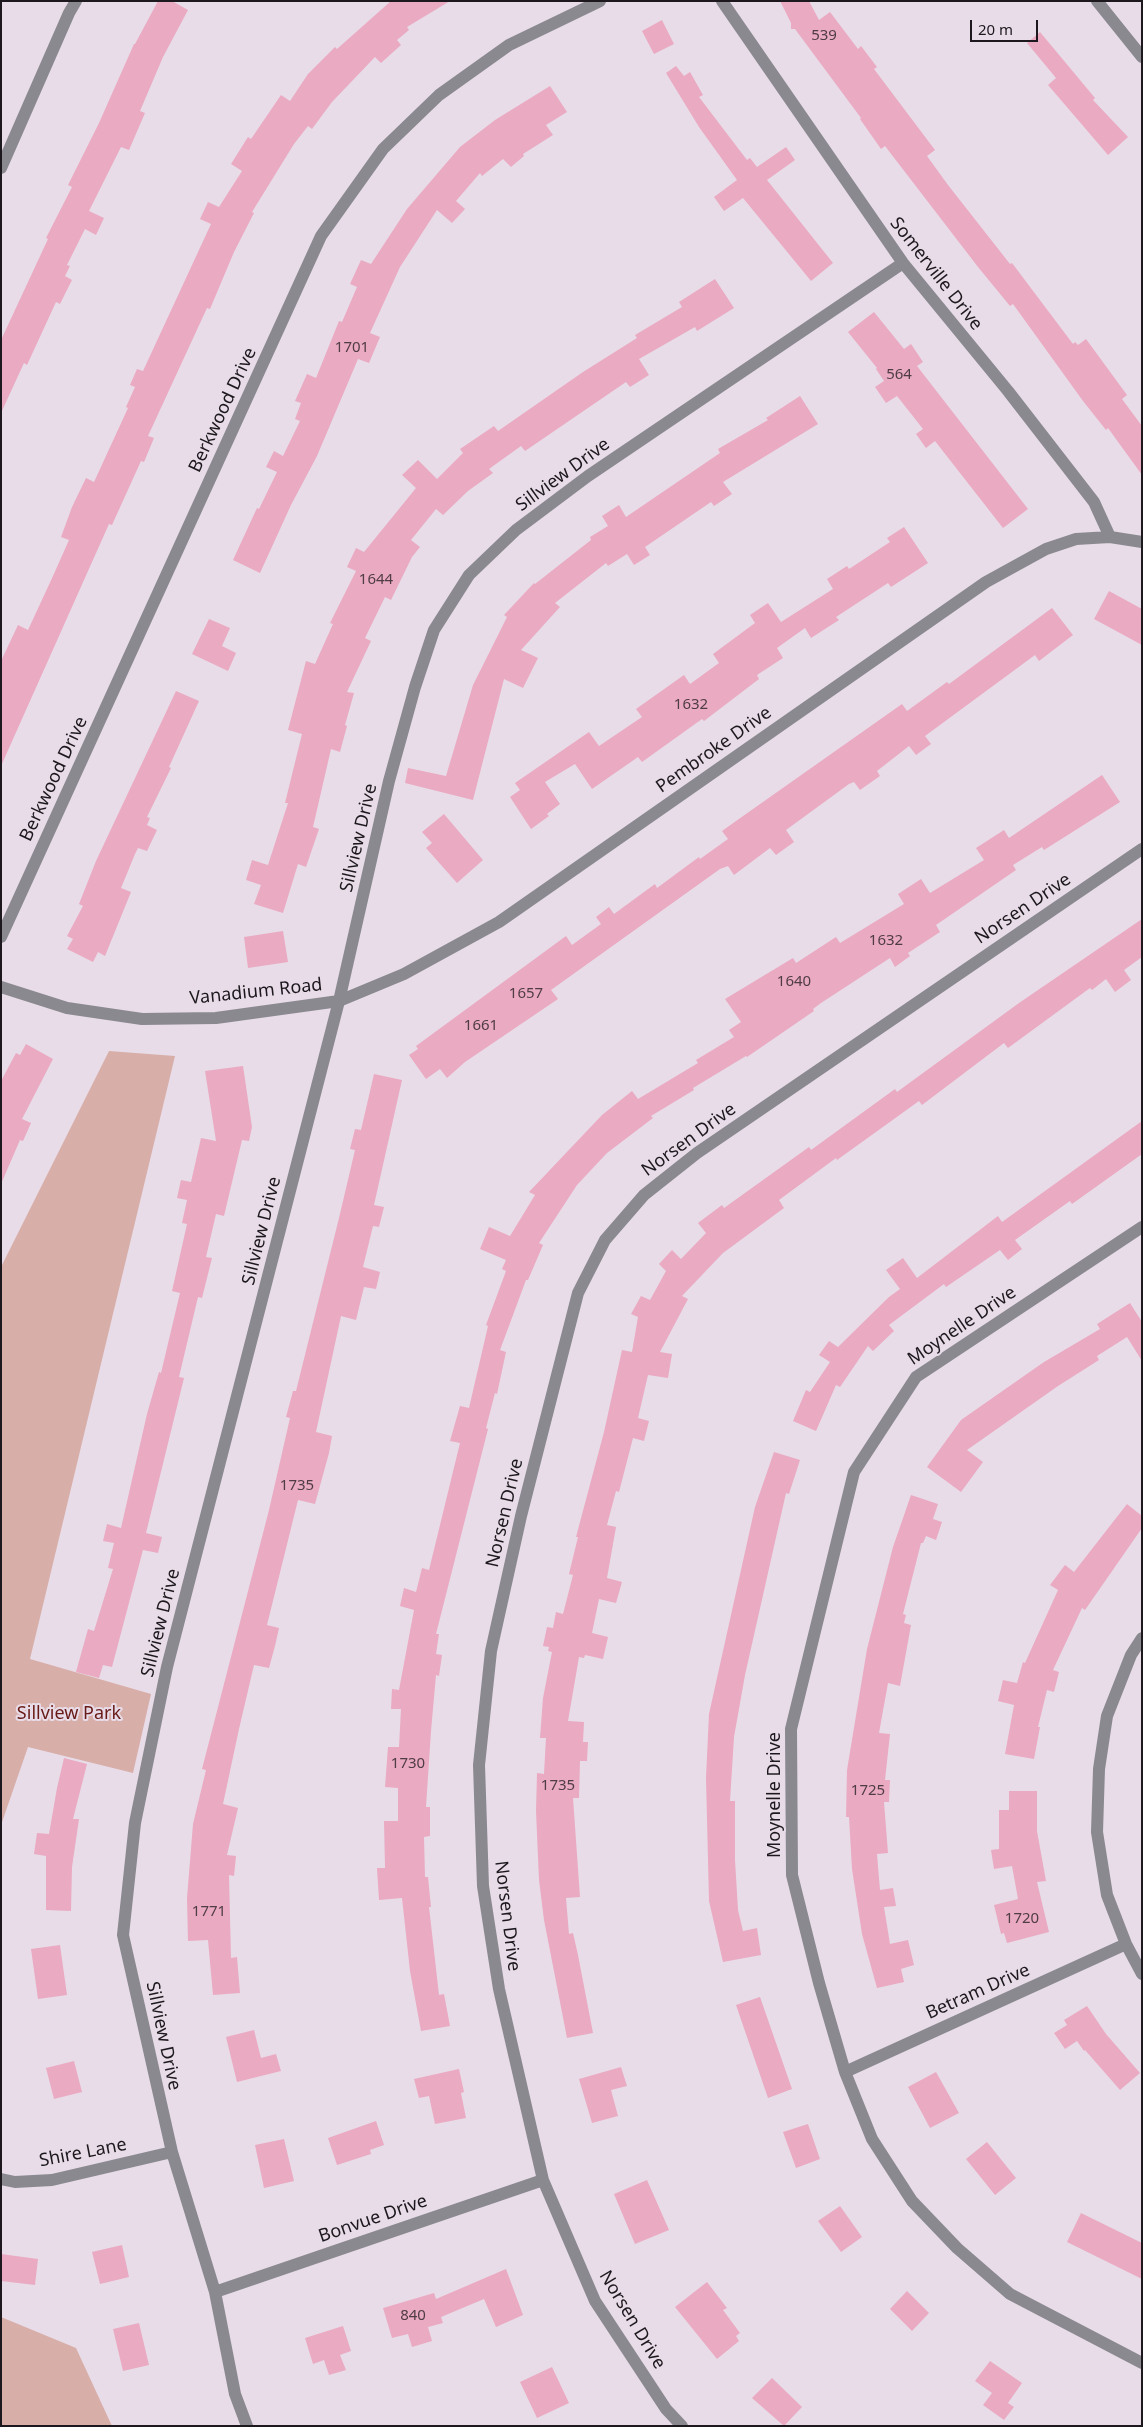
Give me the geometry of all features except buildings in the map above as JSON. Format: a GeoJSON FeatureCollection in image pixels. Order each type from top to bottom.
{"type":"FeatureCollection","features":[{"type":"Feature","properties":{"kind":"street"},"geometry":{"type":"LineString","coordinates":[[1,168],[76,1]]}},
{"type":"Feature","properties":{"kind":"street","name":"Berkwood Drive"},"geometry":{"type":"LineString","coordinates":[[1,937],[322,236],[383,149],[439,96],[509,45],[600,1]]}},
{"type":"Feature","properties":{"kind":"street","name":"Somerville Drive"},"geometry":{"type":"LineString","coordinates":[[722,1],[903,264],[1008,391],[1094,502],[1110,537]]}},
{"type":"Feature","properties":{"kind":"street"},"geometry":{"type":"LineString","coordinates":[[1097,1],[1142,57]]}},
{"type":"Feature","properties":{"kind":"street","name":"Sillview Drive"},"geometry":{"type":"LineString","coordinates":[[247,2426],[235,2394],[215,2292],[172,2152],[124,1935],[135,1823],[167,1667],[339,1001],[390,781],[415,688],[434,630],[470,575],[516,530],[588,476],[903,264]]}},
{"type":"Feature","properties":{"kind":"street"},"geometry":{"type":"LineString","coordinates":[[1110,537],[1142,542]]}},
{"type":"Feature","properties":{"kind":"street","name":"Pembroke Drive"},"geometry":{"type":"LineString","coordinates":[[339,1001],[404,974],[499,922],[986,582],[1046,548],[1076,539],[1110,537]]}},
{"type":"Feature","properties":{"kind":"street","name":"Norsen Drive"},"geometry":{"type":"LineString","coordinates":[[682,2426],[666,2409],[595,2301],[543,2180],[499,1989],[484,1896],[479,1766],[491,1651],[521,1516],[578,1293],[605,1240],[644,1194],[697,1153],[1142,849]]}},
{"type":"Feature","properties":{"kind":"street","name":"Vanadium Road"},"geometry":{"type":"LineString","coordinates":[[1,987],[67,1008],[142,1019],[216,1018],[339,1001]]}},
{"type":"Feature","properties":{"kind":"street","name":"Moynelle Drive"},"geometry":{"type":"LineString","coordinates":[[1142,1227],[916,1377],[854,1472],[791,1730],[792,1875],[844,2072],[872,2139],[912,2201],[957,2248],[1010,2294],[1142,2363]]}},
{"type":"Feature","properties":{"kind":"street"},"geometry":{"type":"LineString","coordinates":[[1142,1638],[1131,1655],[1106,1716],[1099,1769],[1097,1832],[1106,1895],[1126,1944],[1142,1974]]}},
{"type":"Feature","properties":{"kind":"street","name":"Betram Drive"},"geometry":{"type":"LineString","coordinates":[[844,2072],[1126,1944]]}},
{"type":"Feature","properties":{"kind":"street","name":"Shire Lane"},"geometry":{"type":"LineString","coordinates":[[1,2179],[15,2182],[52,2180],[172,2152]]}},
{"type":"Feature","properties":{"kind":"street","name":"Bonvue Drive"},"geometry":{"type":"LineString","coordinates":[[215,2292],[543,2180]]}},
{"type":"Feature","properties":{"kind":"green space","name":"Sillview Park"},"geometry":{"type":"Polygon","coordinates":[[[109,1051],[175,1056],[30,1659],[151,1694],[133,1773],[28,1747],[1,1825],[1,1267],[109,1051]]]}},
{"type":"Feature","properties":{"kind":"green space"},"geometry":{"type":"Polygon","coordinates":[[[1,2317],[76,2348],[112,2426],[1,2426],[1,2317]]]}}]}
